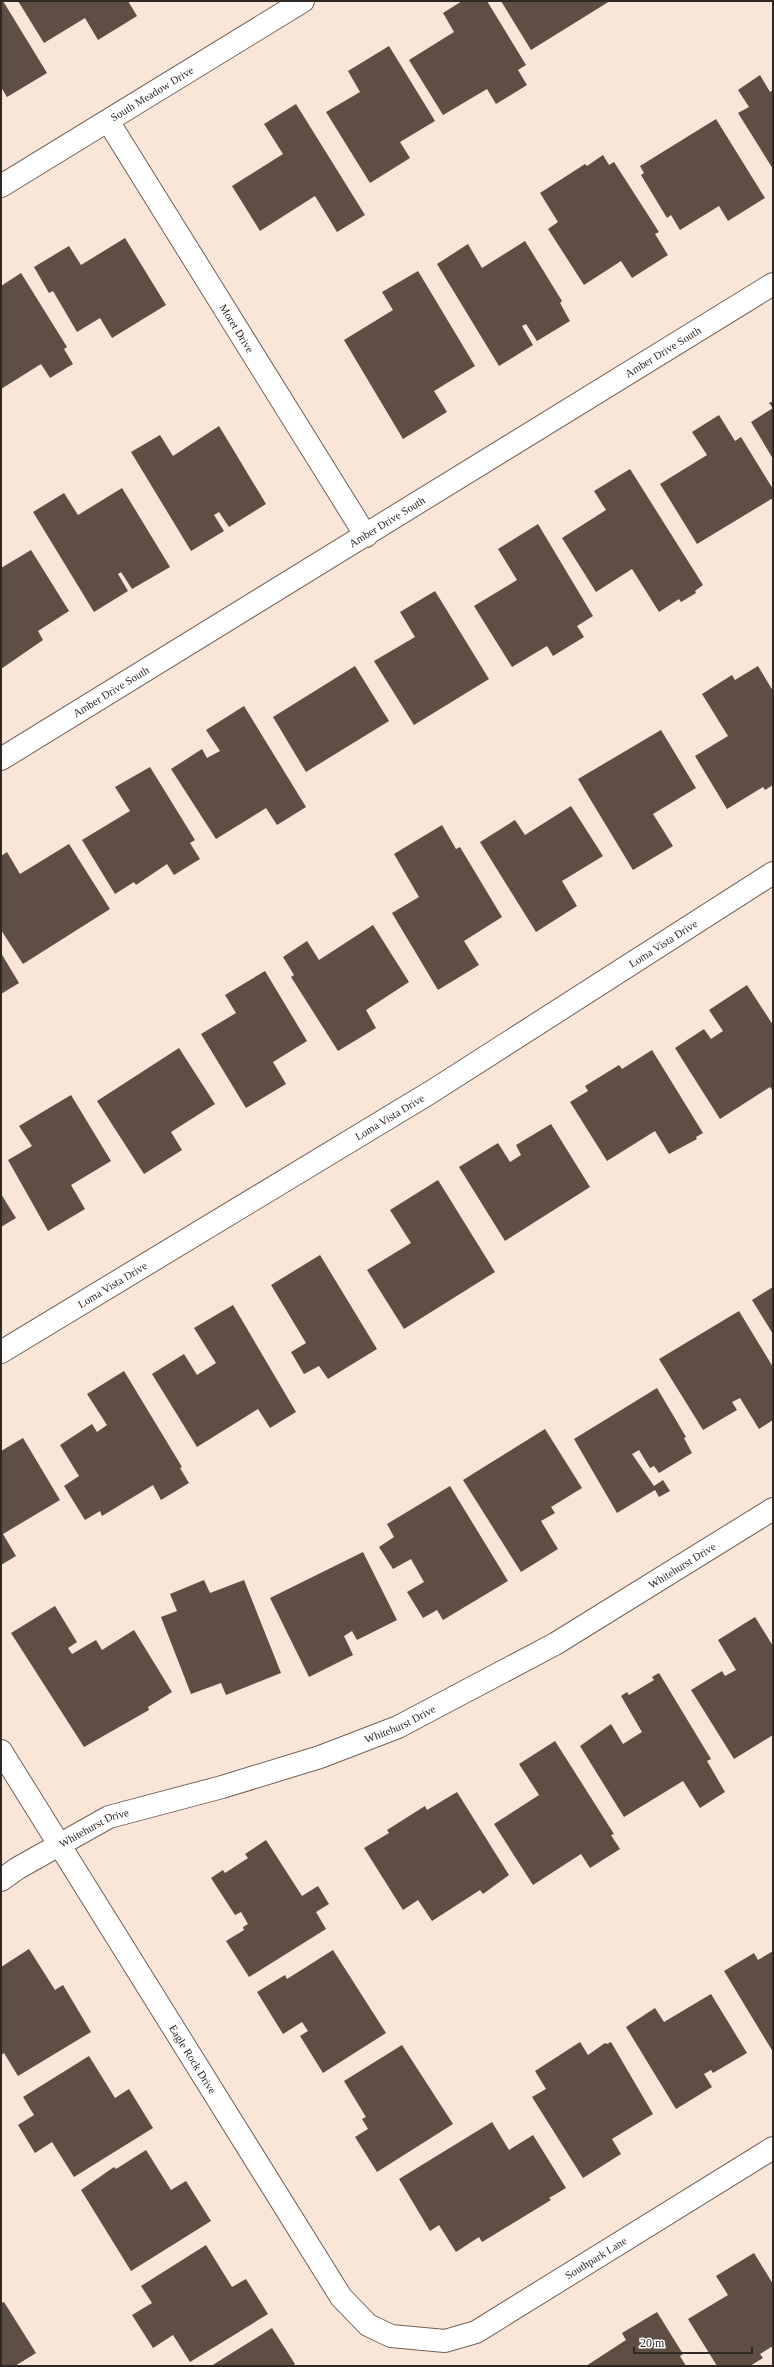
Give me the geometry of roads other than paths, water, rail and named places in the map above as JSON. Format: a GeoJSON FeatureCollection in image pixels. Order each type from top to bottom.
{"type":"FeatureCollection","features":[{"type":"Feature","properties":{"kind":"street","name":"South Meadow Drive"},"geometry":{"type":"LineString","coordinates":[[1,186],[303,1]]}},
{"type":"Feature","properties":{"kind":"street","name":"Moret Drive"},"geometry":{"type":"LineString","coordinates":[[108,121],[366,536]]}},
{"type":"Feature","properties":{"kind":"street","name":"Amber Drive South"},"geometry":{"type":"LineString","coordinates":[[1,759],[366,536],[773,284]]}},
{"type":"Feature","properties":{"kind":"street","name":"Loma Vista Drive"},"geometry":{"type":"LineString","coordinates":[[1,1352],[431,1092],[773,873]]}},
{"type":"Feature","properties":{"kind":"street","name":"Whitehurst Drive"},"geometry":{"type":"LineString","coordinates":[[1,1880],[109,1817],[222,1787],[291,1766],[398,1727],[556,1644],[773,1509]]}},
{"type":"Feature","properties":{"kind":"street","name":"Eagle Rock Drive"},"geometry":{"type":"LineString","coordinates":[[1,1751],[341,2297],[368,2325],[391,2336],[410,2338]]}},
{"type":"Feature","properties":{"kind":"street","name":"Southpark Lane"},"geometry":{"type":"LineString","coordinates":[[410,2338],[445,2341],[476,2332],[773,2148]]}}]}
